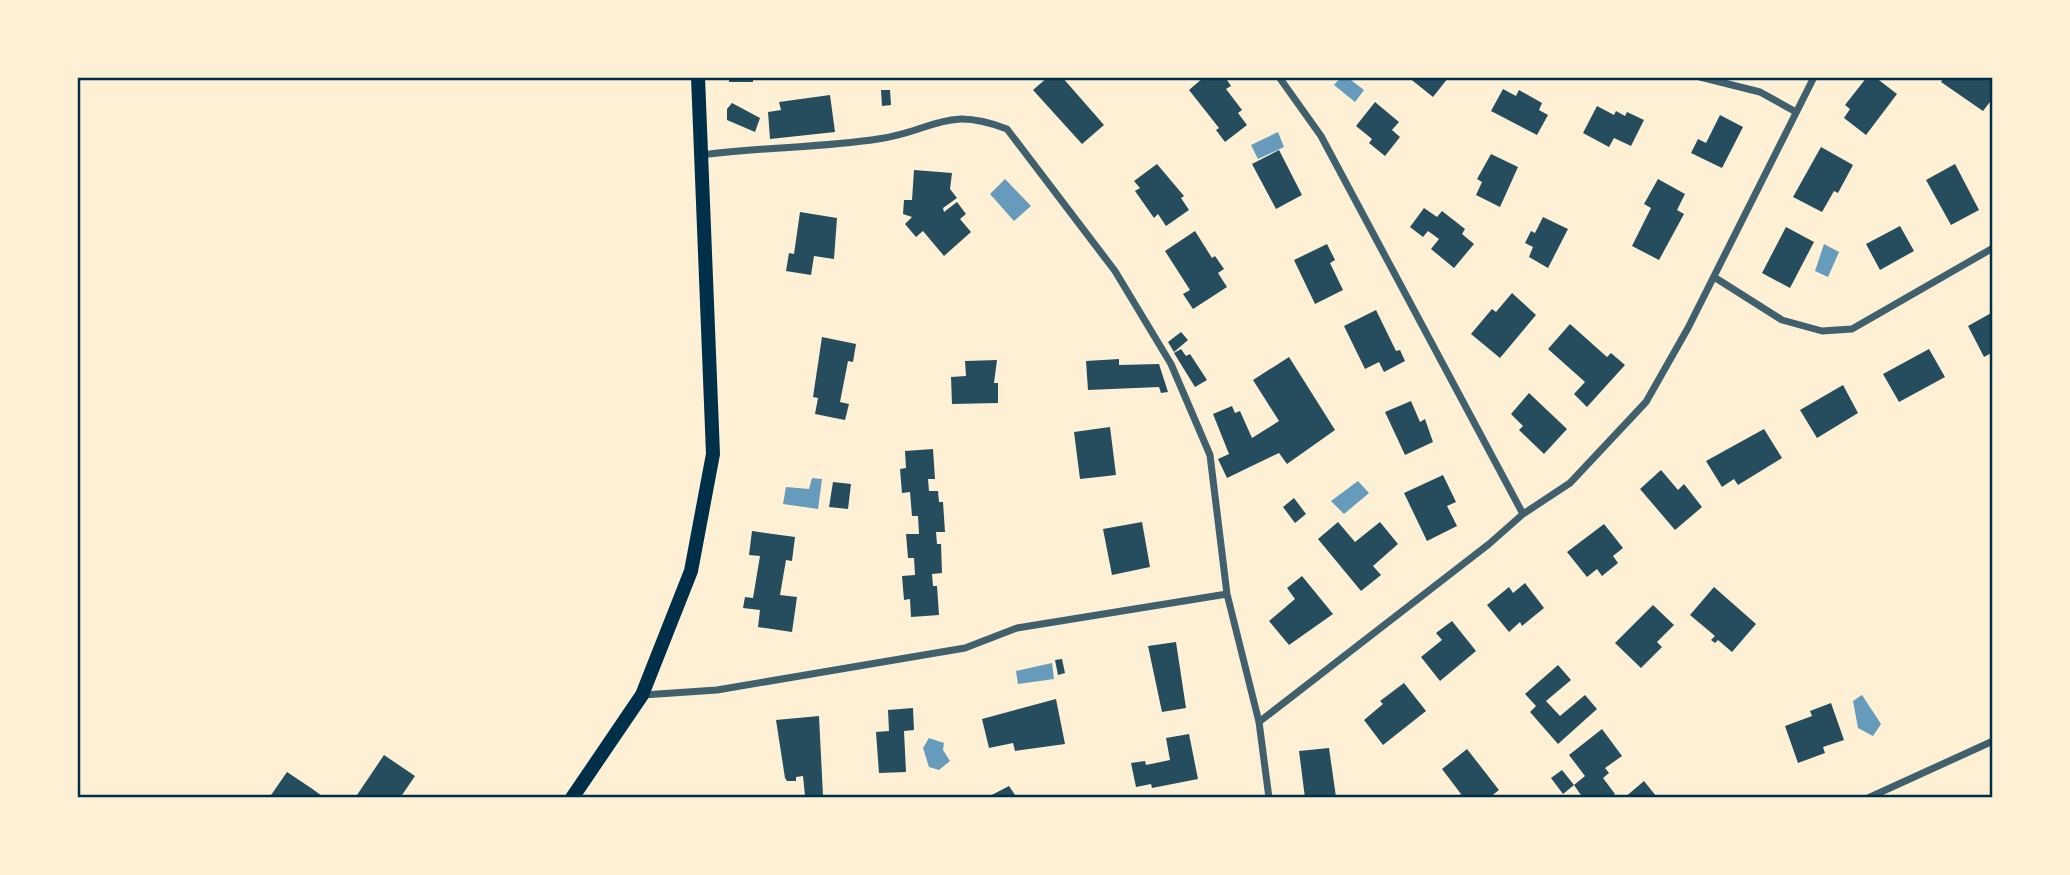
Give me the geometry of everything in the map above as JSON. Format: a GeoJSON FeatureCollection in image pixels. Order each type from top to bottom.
{"type":"FeatureCollection","features":[{"type":"Feature","properties":{"kind":"main road"},"geometry":{"type":"LineString","coordinates":[[572,798],[642,695],[691,571],[713,454],[698,77]]}},
{"type":"Feature","properties":{"kind":"street"},"geometry":{"type":"LineString","coordinates":[[1279,77],[1321,136],[1523,514]]}},
{"type":"Feature","properties":{"kind":"street"},"geometry":{"type":"LineString","coordinates":[[1700,77],[1760,92],[1796,111]]}},
{"type":"Feature","properties":{"kind":"street"},"geometry":{"type":"LineString","coordinates":[[1259,723],[1489,544],[1523,514],[1570,483],[1646,402],[1714,277],[1814,77]]}},
{"type":"Feature","properties":{"kind":"street"},"geometry":{"type":"LineString","coordinates":[[700,155],[760,147],[879,139],[955,117],[980,119],[1007,129],[1115,271],[1171,364],[1210,455],[1227,594],[1259,723],[1269,798]]}},
{"type":"Feature","properties":{"kind":"street"},"geometry":{"type":"LineString","coordinates":[[1714,277],[1782,320],[1822,331],[1852,329],[1993,248]]}},
{"type":"Feature","properties":{"kind":"street"},"geometry":{"type":"LineString","coordinates":[[642,695],[717,690],[965,648],[1017,628],[1227,594]]}},
{"type":"Feature","properties":{"kind":"street"},"geometry":{"type":"LineString","coordinates":[[1868,798],[1993,741]]}},
{"type":"Feature","properties":{"kind":"water"},"geometry":{"type":"Polygon","coordinates":[[[1341,77],[1347,77],[1364,90],[1355,102],[1334,85],[1341,77]]]}},
{"type":"Feature","properties":{"kind":"water"},"geometry":{"type":"Polygon","coordinates":[[[1278,132],[1284,147],[1258,159],[1251,145],[1278,132]]]}},
{"type":"Feature","properties":{"kind":"water"},"geometry":{"type":"Polygon","coordinates":[[[1005,179],[1031,206],[1014,221],[990,194],[1005,179]]]}},
{"type":"Feature","properties":{"kind":"water"},"geometry":{"type":"Polygon","coordinates":[[[1824,244],[1839,252],[1828,277],[1815,271],[1824,244]]]}},
{"type":"Feature","properties":{"kind":"water"},"geometry":{"type":"Polygon","coordinates":[[[812,478],[822,479],[818,509],[783,504],[786,487],[809,489],[812,478]]]}},
{"type":"Feature","properties":{"kind":"water"},"geometry":{"type":"Polygon","coordinates":[[[1358,481],[1369,493],[1344,514],[1331,501],[1358,481]]]}},
{"type":"Feature","properties":{"kind":"water"},"geometry":{"type":"Polygon","coordinates":[[[1052,663],[1054,679],[1018,684],[1016,671],[1052,663]]]}},
{"type":"Feature","properties":{"kind":"water"},"geometry":{"type":"Polygon","coordinates":[[[1862,695],[1881,724],[1873,736],[1858,728],[1853,701],[1862,695]]]}},
{"type":"Feature","properties":{"kind":"water"},"geometry":{"type":"Polygon","coordinates":[[[929,738],[944,743],[943,750],[950,761],[939,770],[929,767],[923,748],[929,738]]]}},
{"type":"Feature","properties":{"kind":"building"},"geometry":{"type":"Polygon","coordinates":[[[729,77],[753,77],[753,82],[729,82],[729,77]]]}},
{"type":"Feature","properties":{"kind":"building"},"geometry":{"type":"Polygon","coordinates":[[[1048,77],[1062,77],[1104,125],[1082,144],[1033,90],[1048,77]]]}},
{"type":"Feature","properties":{"kind":"building"},"geometry":{"type":"Polygon","coordinates":[[[1204,77],[1225,77],[1231,86],[1226,89],[1242,110],[1238,113],[1247,125],[1225,142],[1216,130],[1219,128],[1189,90],[1204,77]]]}},
{"type":"Feature","properties":{"kind":"building"},"geometry":{"type":"Polygon","coordinates":[[[1408,77],[1447,77],[1448,78],[1433,97],[1408,77]]]}},
{"type":"Feature","properties":{"kind":"building"},"geometry":{"type":"Polygon","coordinates":[[[1867,77],[1875,77],[1897,94],[1866,135],[1844,118],[1850,109],[1845,105],[1867,77]]]}},
{"type":"Feature","properties":{"kind":"building"},"geometry":{"type":"Polygon","coordinates":[[[1944,77],[1991,77],[1993,98],[1983,111],[1941,82],[1944,77]]]}},
{"type":"Feature","properties":{"kind":"building"},"geometry":{"type":"Polygon","coordinates":[[[1503,89],[1516,96],[1519,90],[1542,103],[1539,110],[1548,115],[1537,135],[1491,111],[1503,89]]]}},
{"type":"Feature","properties":{"kind":"building"},"geometry":{"type":"Polygon","coordinates":[[[881,90],[890,90],[891,105],[882,106],[881,90]]]}},
{"type":"Feature","properties":{"kind":"building"},"geometry":{"type":"Polygon","coordinates":[[[830,95],[835,132],[770,139],[768,112],[781,110],[779,102],[830,95]]]}},
{"type":"Feature","properties":{"kind":"building"},"geometry":{"type":"Polygon","coordinates":[[[1375,102],[1399,122],[1392,130],[1400,137],[1385,156],[1369,143],[1372,139],[1356,126],[1375,102]]]}},
{"type":"Feature","properties":{"kind":"building"},"geometry":{"type":"Polygon","coordinates":[[[732,103],[760,118],[755,132],[727,120],[727,109],[732,103]]]}},
{"type":"Feature","properties":{"kind":"building"},"geometry":{"type":"Polygon","coordinates":[[[1597,106],[1614,115],[1616,111],[1625,116],[1627,112],[1644,120],[1631,146],[1614,138],[1609,147],[1583,133],[1597,106]]]}},
{"type":"Feature","properties":{"kind":"building"},"geometry":{"type":"Polygon","coordinates":[[[1720,115],[1743,127],[1722,168],[1691,153],[1698,139],[1706,143],[1720,115]]]}},
{"type":"Feature","properties":{"kind":"building"},"geometry":{"type":"Polygon","coordinates":[[[1821,147],[1853,165],[1838,193],[1834,191],[1822,212],[1793,197],[1821,147]]]}},
{"type":"Feature","properties":{"kind":"building"},"geometry":{"type":"Polygon","coordinates":[[[1279,150],[1302,195],[1276,209],[1252,164],[1279,150]]]}},
{"type":"Feature","properties":{"kind":"building"},"geometry":{"type":"Polygon","coordinates":[[[1491,154],[1518,167],[1500,207],[1476,195],[1482,182],[1477,179],[1491,154]]]}},
{"type":"Feature","properties":{"kind":"building"},"geometry":{"type":"Polygon","coordinates":[[[1157,164],[1184,196],[1181,198],[1189,210],[1166,226],[1158,214],[1154,218],[1135,191],[1140,188],[1134,181],[1157,164]]]}},
{"type":"Feature","properties":{"kind":"building"},"geometry":{"type":"Polygon","coordinates":[[[1955,164],[1979,210],[1951,225],[1926,180],[1955,164]]]}},
{"type":"Feature","properties":{"kind":"building"},"geometry":{"type":"Polygon","coordinates":[[[914,170],[952,173],[950,189],[957,198],[943,208],[944,212],[957,202],[966,214],[960,219],[971,232],[944,256],[923,231],[916,237],[905,224],[912,217],[903,214],[904,200],[912,200],[914,170]]]}},
{"type":"Feature","properties":{"kind":"building"},"geometry":{"type":"Polygon","coordinates":[[[1658,179],[1685,194],[1677,210],[1684,214],[1659,260],[1632,246],[1651,208],[1644,204],[1658,179]]]}},
{"type":"Feature","properties":{"kind":"building"},"geometry":{"type":"Polygon","coordinates":[[[1424,208],[1437,217],[1442,211],[1465,229],[1462,234],[1474,244],[1454,268],[1431,249],[1439,239],[1428,231],[1423,237],[1410,227],[1424,208]]]}},
{"type":"Feature","properties":{"kind":"building"},"geometry":{"type":"Polygon","coordinates":[[[800,212],[837,218],[834,259],[814,256],[811,275],[786,271],[789,253],[794,254],[800,212]]]}},
{"type":"Feature","properties":{"kind":"building"},"geometry":{"type":"Polygon","coordinates":[[[1543,217],[1568,229],[1548,268],[1529,257],[1533,247],[1525,243],[1531,231],[1535,233],[1543,217]]]}},
{"type":"Feature","properties":{"kind":"building"},"geometry":{"type":"Polygon","coordinates":[[[1900,226],[1914,251],[1880,270],[1866,244],[1900,226]]]}},
{"type":"Feature","properties":{"kind":"building"},"geometry":{"type":"Polygon","coordinates":[[[1786,227],[1814,242],[1790,288],[1762,273],[1786,227]]]}},
{"type":"Feature","properties":{"kind":"building"},"geometry":{"type":"Polygon","coordinates":[[[1195,231],[1212,258],[1215,256],[1224,269],[1218,273],[1227,287],[1193,309],[1183,294],[1190,290],[1165,251],[1195,231]]]}},
{"type":"Feature","properties":{"kind":"building"},"geometry":{"type":"Polygon","coordinates":[[[1327,244],[1335,260],[1330,263],[1343,290],[1315,304],[1294,260],[1327,244]]]}},
{"type":"Feature","properties":{"kind":"building"},"geometry":{"type":"Polygon","coordinates":[[[1512,293],[1536,315],[1500,358],[1471,334],[1492,309],[1496,312],[1512,293]]]}},
{"type":"Feature","properties":{"kind":"building"},"geometry":{"type":"Polygon","coordinates":[[[1376,310],[1396,351],[1400,350],[1405,361],[1384,372],[1379,362],[1365,369],[1344,326],[1376,310]]]}},
{"type":"Feature","properties":{"kind":"building"},"geometry":{"type":"Polygon","coordinates":[[[1993,312],[1993,352],[1984,357],[1968,326],[1993,312]]]}},
{"type":"Feature","properties":{"kind":"building"},"geometry":{"type":"Polygon","coordinates":[[[1570,324],[1607,357],[1611,353],[1625,365],[1587,407],[1574,394],[1585,382],[1548,349],[1570,324]]]}},
{"type":"Feature","properties":{"kind":"building"},"geometry":{"type":"Polygon","coordinates":[[[1181,332],[1188,340],[1174,352],[1168,342],[1181,332]]]}},
{"type":"Feature","properties":{"kind":"building"},"geometry":{"type":"Polygon","coordinates":[[[822,337],[856,344],[853,362],[848,361],[840,402],[849,404],[845,420],[815,414],[818,398],[813,397],[822,337]]]}},
{"type":"Feature","properties":{"kind":"building"},"geometry":{"type":"Polygon","coordinates":[[[1181,349],[1186,356],[1190,354],[1207,380],[1195,387],[1174,353],[1181,349]]]}},
{"type":"Feature","properties":{"kind":"building"},"geometry":{"type":"Polygon","coordinates":[[[1929,349],[1945,377],[1899,402],[1883,374],[1929,349]]]}},
{"type":"Feature","properties":{"kind":"building"},"geometry":{"type":"Polygon","coordinates":[[[1289,357],[1335,430],[1287,464],[1279,453],[1227,478],[1218,459],[1229,454],[1213,414],[1232,406],[1235,413],[1240,411],[1252,438],[1279,421],[1253,380],[1289,357]]]}},
{"type":"Feature","properties":{"kind":"building"},"geometry":{"type":"Polygon","coordinates":[[[1119,359],[1119,365],[1159,364],[1168,392],[1161,393],[1159,387],[1088,390],[1086,361],[1119,359]]]}},
{"type":"Feature","properties":{"kind":"building"},"geometry":{"type":"Polygon","coordinates":[[[997,360],[994,383],[998,383],[998,403],[952,404],[951,377],[966,376],[965,361],[997,360]]]}},
{"type":"Feature","properties":{"kind":"building"},"geometry":{"type":"Polygon","coordinates":[[[1843,385],[1858,413],[1817,438],[1800,410],[1843,385]]]}},
{"type":"Feature","properties":{"kind":"building"},"geometry":{"type":"Polygon","coordinates":[[[1529,393],[1567,429],[1544,454],[1519,430],[1523,426],[1511,414],[1529,393]]]}},
{"type":"Feature","properties":{"kind":"building"},"geometry":{"type":"Polygon","coordinates":[[[1411,401],[1420,422],[1425,419],[1433,442],[1405,455],[1385,412],[1411,401]]]}},
{"type":"Feature","properties":{"kind":"building"},"geometry":{"type":"Polygon","coordinates":[[[1110,427],[1116,475],[1080,479],[1074,432],[1110,427]]]}},
{"type":"Feature","properties":{"kind":"building"},"geometry":{"type":"Polygon","coordinates":[[[1764,429],[1782,458],[1738,485],[1734,479],[1722,487],[1706,461],[1764,429]]]}},
{"type":"Feature","properties":{"kind":"building"},"geometry":{"type":"Polygon","coordinates":[[[933,449],[935,479],[928,479],[929,491],[938,491],[939,502],[943,502],[945,532],[936,532],[937,544],[941,544],[942,573],[932,574],[933,586],[937,586],[939,615],[911,617],[910,599],[904,600],[902,576],[915,575],[914,558],[908,558],[906,534],[919,534],[918,516],[912,516],[910,492],[902,493],[900,469],[906,468],[905,451],[933,449]]]}},
{"type":"Feature","properties":{"kind":"building"},"geometry":{"type":"Polygon","coordinates":[[[1661,470],[1678,490],[1684,484],[1702,507],[1675,530],[1640,489],[1661,470]]]}},
{"type":"Feature","properties":{"kind":"building"},"geometry":{"type":"Polygon","coordinates":[[[1443,475],[1456,502],[1447,506],[1457,526],[1427,541],[1404,493],[1443,475]]]}},
{"type":"Feature","properties":{"kind":"building"},"geometry":{"type":"Polygon","coordinates":[[[833,482],[851,484],[848,509],[829,507],[833,482]]]}},
{"type":"Feature","properties":{"kind":"building"},"geometry":{"type":"Polygon","coordinates":[[[1294,498],[1306,514],[1295,523],[1283,507],[1294,498]]]}},
{"type":"Feature","properties":{"kind":"building"},"geometry":{"type":"Polygon","coordinates":[[[1142,522],[1150,567],[1112,575],[1103,529],[1142,522]]]}},
{"type":"Feature","properties":{"kind":"building"},"geometry":{"type":"Polygon","coordinates":[[[1338,522],[1355,542],[1380,522],[1398,544],[1373,566],[1381,575],[1361,591],[1318,539],[1338,522]]]}},
{"type":"Feature","properties":{"kind":"building"},"geometry":{"type":"Polygon","coordinates":[[[1604,524],[1623,548],[1613,556],[1618,563],[1602,576],[1597,569],[1587,577],[1567,552],[1604,524]]]}},
{"type":"Feature","properties":{"kind":"building"},"geometry":{"type":"Polygon","coordinates":[[[752,531],[795,537],[792,561],[786,560],[780,595],[797,597],[792,632],[758,627],[760,610],[743,608],[745,597],[753,598],[760,556],[749,555],[752,531]]]}},
{"type":"Feature","properties":{"kind":"building"},"geometry":{"type":"Polygon","coordinates":[[[1302,576],[1333,614],[1289,645],[1269,621],[1295,599],[1287,588],[1302,576]]]}},
{"type":"Feature","properties":{"kind":"building"},"geometry":{"type":"Polygon","coordinates":[[[1525,583],[1544,608],[1522,626],[1520,622],[1509,632],[1487,605],[1509,587],[1513,593],[1525,583]]]}},
{"type":"Feature","properties":{"kind":"building"},"geometry":{"type":"Polygon","coordinates":[[[1714,587],[1756,624],[1732,652],[1718,640],[1715,643],[1711,640],[1715,636],[1690,615],[1714,587]]]}},
{"type":"Feature","properties":{"kind":"building"},"geometry":{"type":"Polygon","coordinates":[[[1653,605],[1674,625],[1657,642],[1662,647],[1641,668],[1615,643],[1653,605]]]}},
{"type":"Feature","properties":{"kind":"building"},"geometry":{"type":"Polygon","coordinates":[[[1452,621],[1476,651],[1440,681],[1421,657],[1442,640],[1436,633],[1452,621]]]}},
{"type":"Feature","properties":{"kind":"building"},"geometry":{"type":"Polygon","coordinates":[[[1176,642],[1186,708],[1162,712],[1148,646],[1176,642]]]}},
{"type":"Feature","properties":{"kind":"building"},"geometry":{"type":"Polygon","coordinates":[[[1062,659],[1065,673],[1058,675],[1055,660],[1062,659]]]}},
{"type":"Feature","properties":{"kind":"building"},"geometry":{"type":"Polygon","coordinates":[[[1558,665],[1571,680],[1546,701],[1560,716],[1585,695],[1597,709],[1558,744],[1530,712],[1536,706],[1525,694],[1558,665]]]}},
{"type":"Feature","properties":{"kind":"building"},"geometry":{"type":"Polygon","coordinates":[[[1404,683],[1426,711],[1383,745],[1364,720],[1383,704],[1380,701],[1404,683]]]}},
{"type":"Feature","properties":{"kind":"building"},"geometry":{"type":"Polygon","coordinates":[[[1056,699],[1065,744],[1015,751],[1013,743],[989,748],[982,719],[1056,699]]]}},
{"type":"Feature","properties":{"kind":"building"},"geometry":{"type":"Polygon","coordinates":[[[1831,703],[1844,740],[1823,747],[1825,753],[1798,763],[1785,726],[1812,716],[1810,711],[1831,703]]]}},
{"type":"Feature","properties":{"kind":"building"},"geometry":{"type":"Polygon","coordinates":[[[913,708],[914,730],[904,731],[906,772],[879,773],[876,732],[889,731],[888,710],[913,708]]]}},
{"type":"Feature","properties":{"kind":"building"},"geometry":{"type":"Polygon","coordinates":[[[819,716],[823,796],[805,796],[803,776],[796,777],[796,781],[787,781],[785,778],[776,720],[819,716]]]}},
{"type":"Feature","properties":{"kind":"building"},"geometry":{"type":"Polygon","coordinates":[[[1602,729],[1622,756],[1605,768],[1609,773],[1603,778],[1615,794],[1610,798],[1583,798],[1574,785],[1585,776],[1569,755],[1602,729]]]}},
{"type":"Feature","properties":{"kind":"building"},"geometry":{"type":"Polygon","coordinates":[[[1189,734],[1198,779],[1152,788],[1151,784],[1136,787],[1131,763],[1145,761],[1146,765],[1170,760],[1166,738],[1189,734]]]}},
{"type":"Feature","properties":{"kind":"building"},"geometry":{"type":"Polygon","coordinates":[[[1329,748],[1336,797],[1305,798],[1299,751],[1329,748]]]}},
{"type":"Feature","properties":{"kind":"building"},"geometry":{"type":"Polygon","coordinates":[[[1467,749],[1499,790],[1489,798],[1456,798],[1461,794],[1442,769],[1467,749]]]}},
{"type":"Feature","properties":{"kind":"building"},"geometry":{"type":"Polygon","coordinates":[[[384,755],[415,776],[400,798],[355,798],[384,755]]]}},
{"type":"Feature","properties":{"kind":"building"},"geometry":{"type":"Polygon","coordinates":[[[1562,770],[1574,785],[1563,794],[1551,778],[1562,770]]]}},
{"type":"Feature","properties":{"kind":"building"},"geometry":{"type":"Polygon","coordinates":[[[287,772],[311,788],[325,798],[269,798],[287,772]]]}},
{"type":"Feature","properties":{"kind":"building"},"geometry":{"type":"Polygon","coordinates":[[[1644,781],[1656,796],[1624,798],[1644,781]]]}},
{"type":"Feature","properties":{"kind":"building"},"geometry":{"type":"Polygon","coordinates":[[[1009,786],[1017,798],[986,798],[1009,786]]]}}]}
